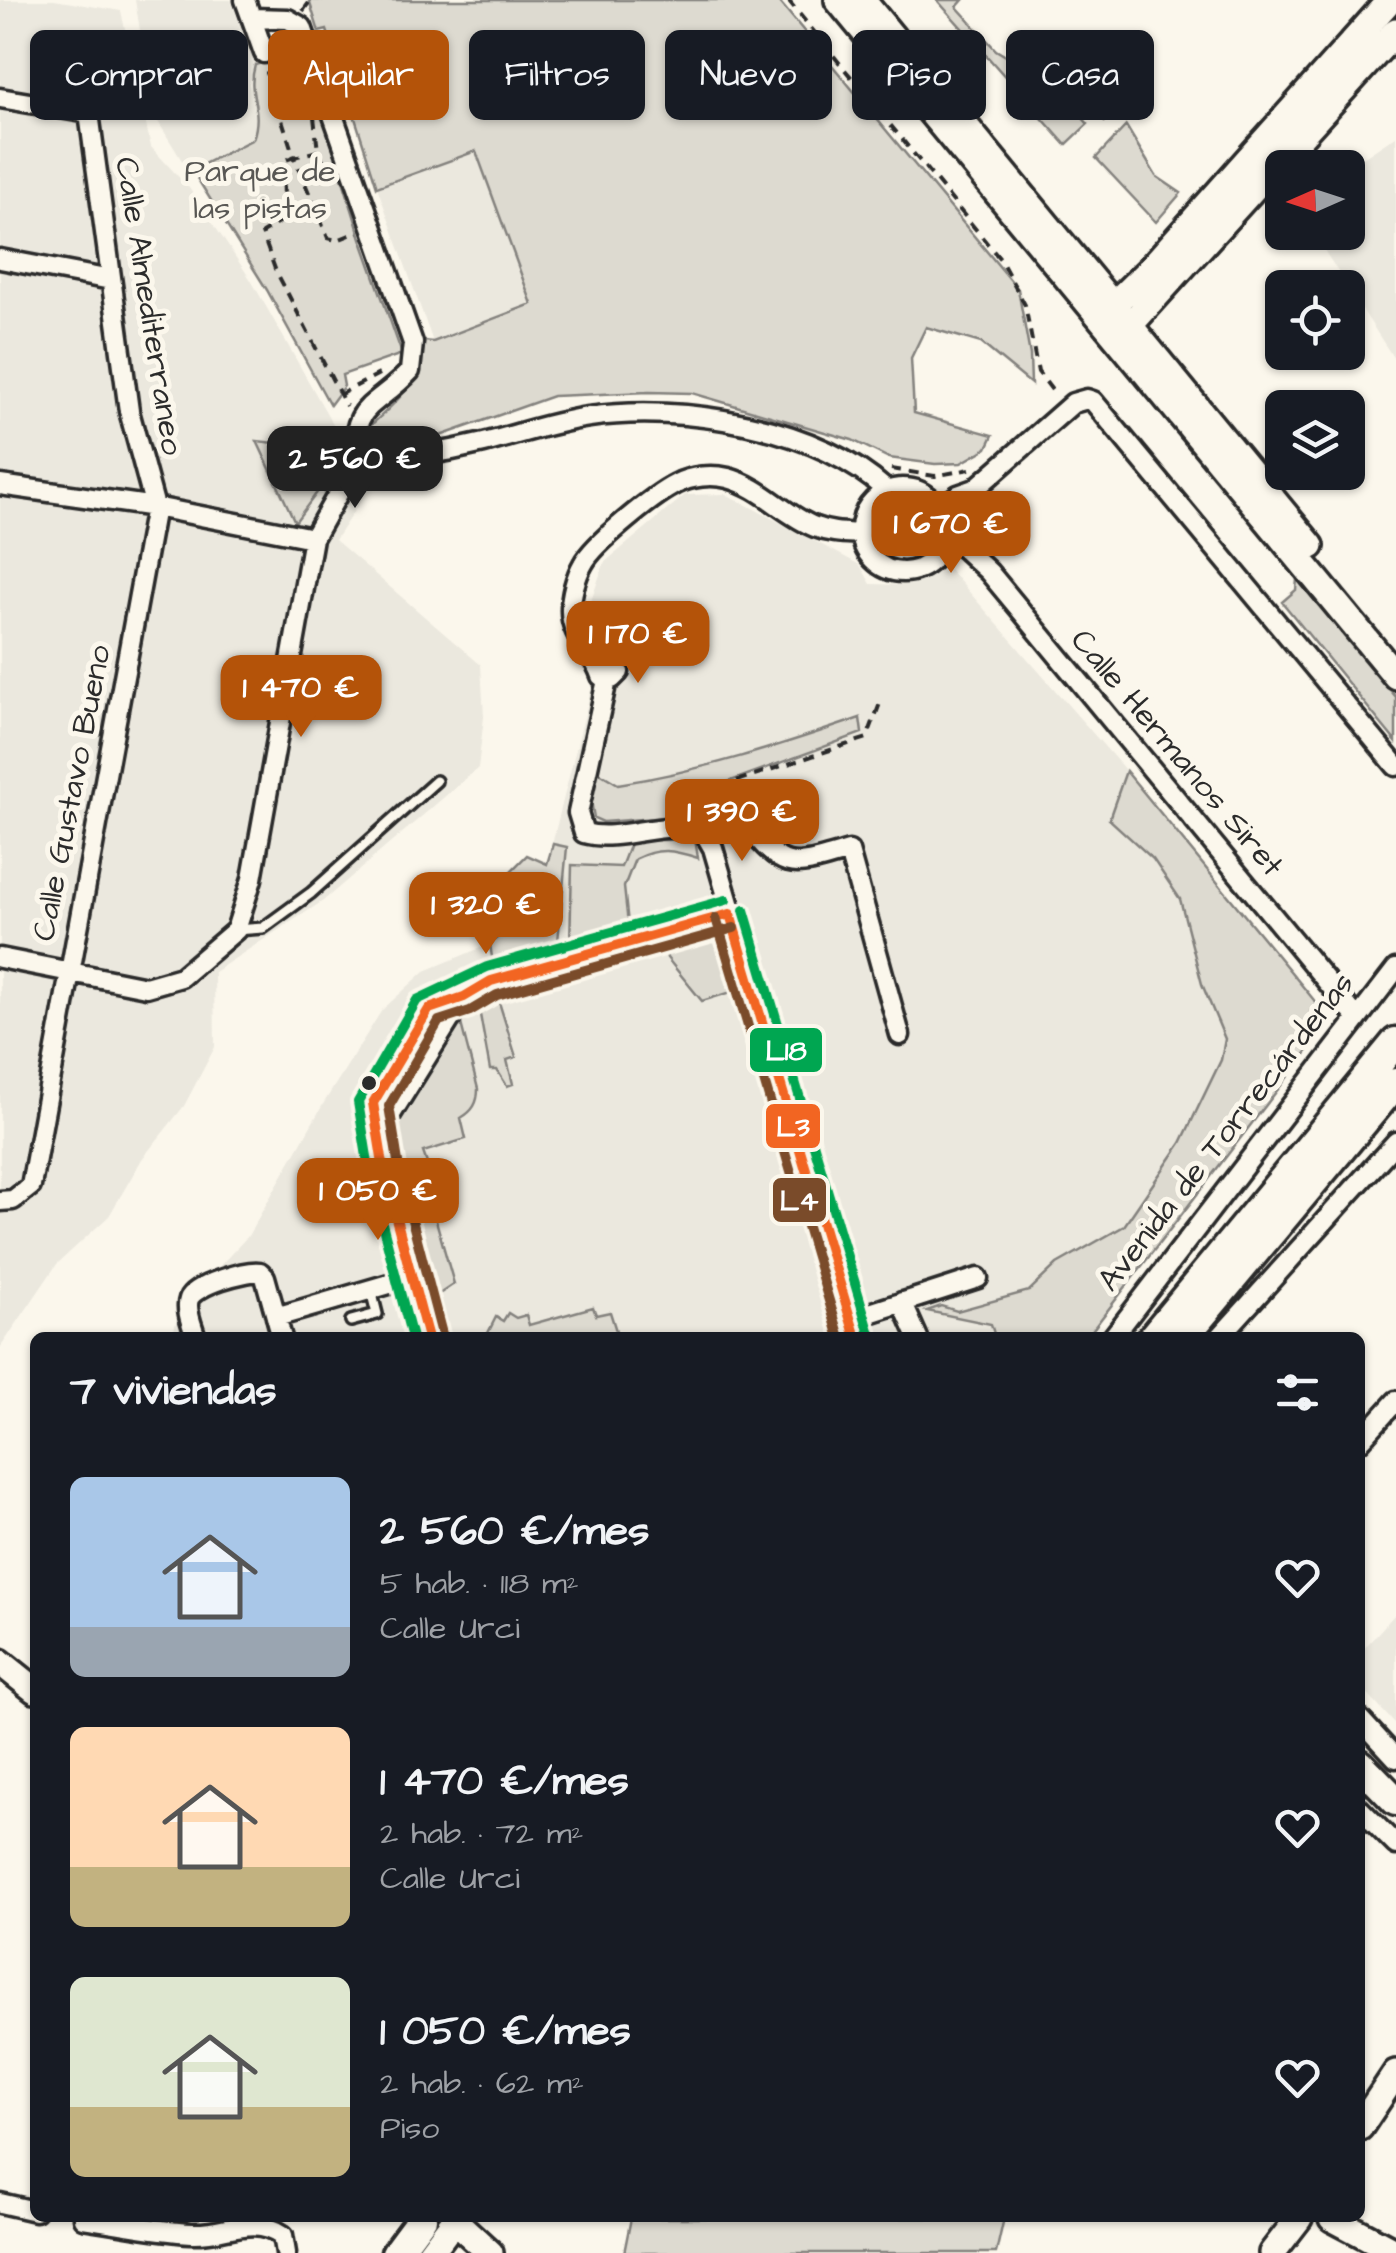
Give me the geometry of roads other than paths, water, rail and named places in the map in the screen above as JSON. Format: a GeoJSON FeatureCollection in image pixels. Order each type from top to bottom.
{"type":"FeatureCollection","features":[{"type":"Feature","properties":{"kind":"main road"},"geometry":{"type":"LineString","coordinates":[[1157,1332],[1396,1042]]}},
{"type":"Feature","properties":{"kind":"main road"},"geometry":{"type":"LineString","coordinates":[[1188,1332],[1396,1083]]}},
{"type":"Feature","properties":{"kind":"main road"},"geometry":{"type":"LineString","coordinates":[[1365,1769],[1396,1801]]}},
{"type":"Feature","properties":{"kind":"main road"},"geometry":{"type":"LineString","coordinates":[[396,2253],[419,2222]]}},
{"type":"Feature","properties":{"kind":"street"},"geometry":{"type":"LineString","coordinates":[[838,0],[1396,676]]}},
{"type":"Feature","properties":{"kind":"street"},"geometry":{"type":"LineString","coordinates":[[862,0],[1396,651]]}},
{"type":"Feature","properties":{"kind":"street"},"geometry":{"type":"LineString","coordinates":[[1122,315],[1390,0]]}},
{"type":"Feature","properties":{"kind":"street"},"geometry":{"type":"LineString","coordinates":[[0,958],[146,987],[180,977],[236,930],[252,879],[314,538],[356,462],[352,434],[357,420],[410,371],[414,358],[414,343],[302,27],[288,18],[248,9]]}},
{"type":"Feature","properties":{"kind":"street"},"geometry":{"type":"LineString","coordinates":[[248,9],[264,54]]}},
{"type":"Feature","properties":{"kind":"street"},"geometry":{"type":"LineString","coordinates":[[1122,315],[1396,31]]}},
{"type":"Feature","properties":{"kind":"street","name":"Calle Almediterraneo"},"geometry":{"type":"LineString","coordinates":[[0,98],[89,113],[129,410],[155,507]]}},
{"type":"Feature","properties":{"kind":"street"},"geometry":{"type":"LineString","coordinates":[[0,259],[112,280]]}},
{"type":"Feature","properties":{"kind":"street"},"geometry":{"type":"LineString","coordinates":[[940,509],[958,495],[975,489],[1073,403],[1088,398],[1396,766]]}},
{"type":"Feature","properties":{"kind":"street"},"geometry":{"type":"LineString","coordinates":[[356,462],[430,454],[593,416],[691,416],[736,422],[823,448],[886,490]]}},
{"type":"Feature","properties":{"kind":"street"},"geometry":{"type":"LineString","coordinates":[[860,534],[834,533],[812,526],[744,483],[723,476],[697,476],[676,484],[602,541],[583,562],[570,611],[584,649],[604,672],[578,813],[584,833],[614,836],[693,828],[705,834],[713,848],[853,1328],[902,1302],[978,1278]]}},
{"type":"Feature","properties":{"kind":"street"},"geometry":{"type":"LineString","coordinates":[[0,485],[155,507],[314,538]]}},
{"type":"Feature","properties":{"kind":"street"},"geometry":{"type":"LineString","coordinates":[[916,489],[928,495],[940,509],[946,532],[937,556],[926,566],[907,572],[892,571],[876,563],[863,545],[860,534],[864,512],[886,490],[916,489]]}},
{"type":"Feature","properties":{"kind":"street","name":"Calle Gustavo Bueno"},"geometry":{"type":"LineString","coordinates":[[7,1201],[31,1186],[155,507]]}},
{"type":"Feature","properties":{"kind":"street","name":"Calle Hermanos Siret"},"geometry":{"type":"LineString","coordinates":[[946,532],[988,572],[1357,1018]]}},
{"type":"Feature","properties":{"kind":"street"},"geometry":{"type":"LineString","coordinates":[[705,834],[744,822],[778,860],[792,864],[849,851],[900,1035]]}},
{"type":"Feature","properties":{"kind":"street"},"geometry":{"type":"LineString","coordinates":[[427,1332],[372,1102],[429,1009],[464,997],[490,981],[730,914]]}},
{"type":"Feature","properties":{"kind":"street","name":"Avenida de Torrecárdenas"},"geometry":{"type":"LineString","coordinates":[[1117,1332],[1396,969]]}},
{"type":"Feature","properties":{"kind":"street"},"geometry":{"type":"LineString","coordinates":[[1224,1332],[1396,1142]]}},
{"type":"Feature","properties":{"kind":"street"},"geometry":{"type":"LineString","coordinates":[[194,1332],[189,1296],[196,1289],[250,1270],[265,1278],[280,1332]]}},
{"type":"Feature","properties":{"kind":"street"},"geometry":{"type":"LineString","coordinates":[[276,1317],[413,1277]]}},
{"type":"Feature","properties":{"kind":"street"},"geometry":{"type":"LineString","coordinates":[[902,1302],[915,1332]]}},
{"type":"Feature","properties":{"kind":"street"},"geometry":{"type":"LineString","coordinates":[[1365,1436],[1396,1402]]}},
{"type":"Feature","properties":{"kind":"street"},"geometry":{"type":"LineString","coordinates":[[0,1662],[30,1686]]}},
{"type":"Feature","properties":{"kind":"street"},"geometry":{"type":"LineString","coordinates":[[1365,1725],[1396,1758]]}},
{"type":"Feature","properties":{"kind":"street"},"geometry":{"type":"LineString","coordinates":[[1365,1814],[1396,1846]]}},
{"type":"Feature","properties":{"kind":"street"},"geometry":{"type":"LineString","coordinates":[[1365,2120],[1396,2073]]}},
{"type":"Feature","properties":{"kind":"street"},"geometry":{"type":"LineString","coordinates":[[0,2203],[30,2210]]}},
{"type":"Feature","properties":{"kind":"street"},"geometry":{"type":"LineString","coordinates":[[111,2222],[196,2234],[247,2224],[269,2226],[283,2235],[286,2253]]}},
{"type":"Feature","properties":{"kind":"street"},"geometry":{"type":"LineString","coordinates":[[430,2253],[453,2222]]}},
{"type":"Feature","properties":{"kind":"street"},"geometry":{"type":"LineString","coordinates":[[458,2222],[490,2253]]}},
{"type":"Feature","properties":{"kind":"street"},"geometry":{"type":"LineString","coordinates":[[1272,2253],[1296,2222]]}},
{"type":"Feature","properties":{"kind":"street"},"geometry":{"type":"LineString","coordinates":[[1340,2222],[1396,2252]]}},
{"type":"Feature","properties":{"kind":"lane"},"geometry":{"type":"LineString","coordinates":[[236,930],[263,928],[311,892],[436,781]]}},
{"type":"Feature","properties":{"kind":"lane"},"geometry":{"type":"LineString","coordinates":[[352,1321],[377,1314],[371,1290]]}},
{"type":"Feature","properties":{"kind":"park label","name":"Parque de las pistas"},"geometry":{"type":"Point","coordinates":[260,190]}}]}
